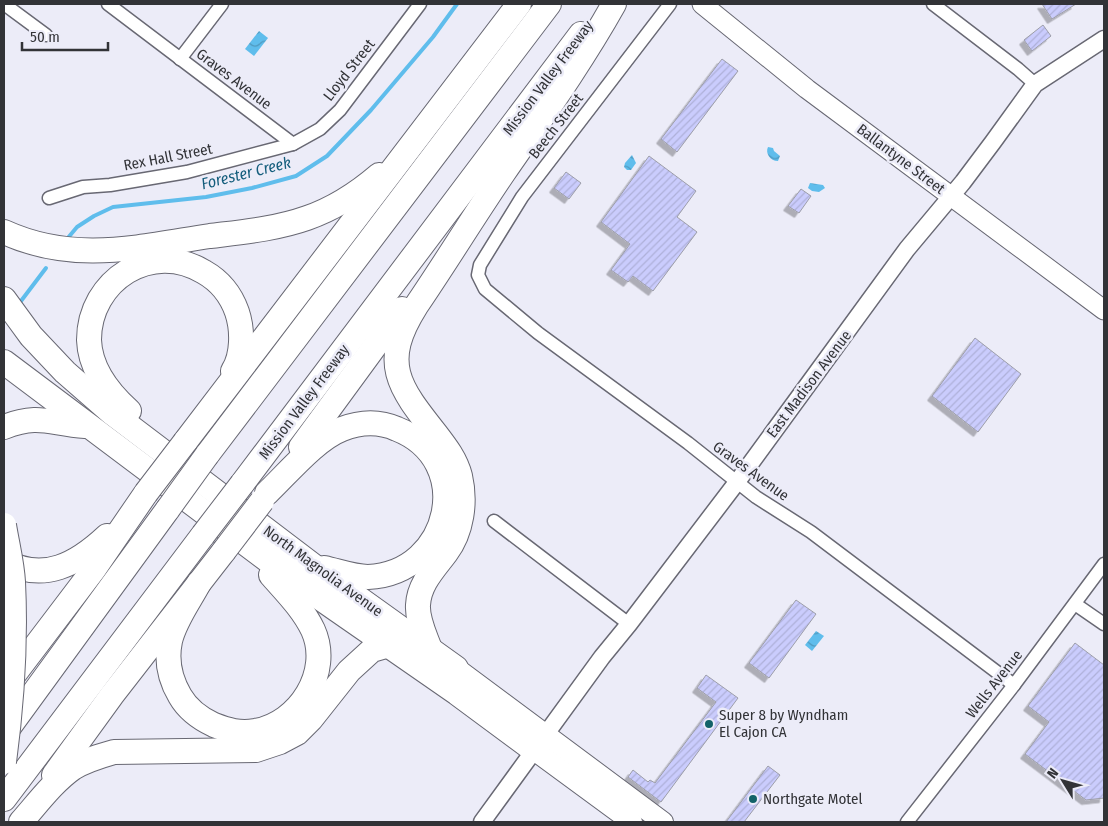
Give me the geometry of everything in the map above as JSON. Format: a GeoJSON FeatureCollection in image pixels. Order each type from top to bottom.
{"type":"FeatureCollection","features":[{"type":"Feature","properties":{"kind":"highway"},"geometry":{"type":"LineString","coordinates":[[4,689],[94,569],[140,502],[204,416],[519,4]]}},
{"type":"Feature","properties":{"kind":"highway"},"geometry":{"type":"LineString","coordinates":[[4,734],[207,455],[549,4]]}},
{"type":"Feature","properties":{"kind":"highway","name":"Mission Valley Freeway"},"geometry":{"type":"LineString","coordinates":[[4,799],[603,4]]}},
{"type":"Feature","properties":{"kind":"highway"},"geometry":{"type":"LineString","coordinates":[[21,822],[112,695],[199,583],[234,547],[265,497],[558,95],[593,41],[614,4]]}},
{"type":"Feature","properties":{"kind":"highway"},"geometry":{"type":"LineString","coordinates":[[4,232],[21,239],[67,250],[106,251],[260,229],[307,218],[336,205],[365,188],[385,170],[430,122]]}},
{"type":"Feature","properties":{"kind":"highway"},"geometry":{"type":"LineString","coordinates":[[430,649],[419,618],[419,596],[424,583],[448,551],[460,525],[462,486],[456,463],[449,450],[404,392],[396,359],[398,341],[404,324],[503,173]]}},
{"type":"Feature","properties":{"kind":"highway"},"geometry":{"type":"LineString","coordinates":[[143,437],[131,414],[111,394],[100,377],[92,358],[89,341],[91,323],[97,303],[108,286],[122,274],[136,266],[166,261],[196,267],[216,280],[227,291],[235,305],[240,319],[239,354],[235,368],[204,416]]}},
{"type":"Feature","properties":{"kind":"highway","name":"North Magnolia Avenue"},"geometry":{"type":"LineString","coordinates":[[4,299],[31,336],[65,372],[100,403],[316,567],[456,668]]}},
{"type":"Feature","properties":{"kind":"highway","name":"North Magnolia Avenue"},"geometry":{"type":"LineString","coordinates":[[4,362],[90,427],[234,547],[296,582],[539,742]]}},
{"type":"Feature","properties":{"kind":"highway"},"geometry":{"type":"LineString","coordinates":[[4,426],[36,419],[53,420],[66,425],[90,427]]}},
{"type":"Feature","properties":{"kind":"highway"},"geometry":{"type":"LineString","coordinates":[[265,497],[313,448],[328,436],[341,429],[355,425],[382,424],[392,427],[414,438],[432,456],[442,478],[445,503],[444,517],[439,530],[423,553],[401,570],[383,575],[366,577],[316,567]]}},
{"type":"Feature","properties":{"kind":"highway"},"geometry":{"type":"LineString","coordinates":[[4,561],[20,567],[34,569],[52,570],[66,566],[97,546],[140,502]]}},
{"type":"Feature","properties":{"kind":"highway"},"geometry":{"type":"LineString","coordinates":[[4,525],[13,580],[13,649],[9,721],[4,762]]}},
{"type":"Feature","properties":{"kind":"highway"},"geometry":{"type":"LineString","coordinates":[[199,583],[176,624],[170,642],[168,658],[170,675],[176,690],[192,712],[200,718],[227,730],[241,732],[256,731],[276,724],[292,713],[304,700],[312,686],[317,668],[317,650],[313,631],[301,610],[234,547]]}},
{"type":"Feature","properties":{"kind":"highway"},"geometry":{"type":"LineString","coordinates":[[21,822],[63,777],[74,768],[114,752],[256,750],[280,742],[297,733],[311,719],[349,671],[372,650],[389,645]]}},
{"type":"Feature","properties":{"kind":"main road","name":"Ballantyne Street"},"geometry":{"type":"LineString","coordinates":[[702,4],[807,89],[1104,310]]}},
{"type":"Feature","properties":{"kind":"main road","name":"North Magnolia Avenue"},"geometry":{"type":"LineString","coordinates":[[456,668],[632,822]]}},
{"type":"Feature","properties":{"kind":"main road","name":"North Magnolia Avenue"},"geometry":{"type":"LineString","coordinates":[[539,742],[663,822]]}},
{"type":"Feature","properties":{"kind":"street"},"geometry":{"type":"LineString","coordinates":[[4,4],[46,35]]}},
{"type":"Feature","properties":{"kind":"street","name":"Graves Avenue"},"geometry":{"type":"LineString","coordinates":[[108,4],[293,144]]}},
{"type":"Feature","properties":{"kind":"street"},"geometry":{"type":"LineString","coordinates":[[180,59],[222,4]]}},
{"type":"Feature","properties":{"kind":"street","name":"Lloyd Street"},"geometry":{"type":"LineString","coordinates":[[293,144],[320,129],[340,110],[420,4]]}},
{"type":"Feature","properties":{"kind":"street","name":"Beech Street"},"geometry":{"type":"LineString","coordinates":[[478,275],[480,265],[522,197],[670,4]]}},
{"type":"Feature","properties":{"kind":"street"},"geometry":{"type":"LineString","coordinates":[[933,4],[1018,68],[1035,84]]}},
{"type":"Feature","properties":{"kind":"street","name":"East Madison Avenue"},"geometry":{"type":"LineString","coordinates":[[482,822],[602,656],[629,624],[736,482],[907,249],[963,182],[1035,84],[1104,40]]}},
{"type":"Feature","properties":{"kind":"street","name":"Rex Hall Street"},"geometry":{"type":"LineString","coordinates":[[50,198],[83,187],[110,186],[187,172],[293,144]]}},
{"type":"Feature","properties":{"kind":"street","name":"Graves Avenue"},"geometry":{"type":"LineString","coordinates":[[478,275],[485,289],[538,333],[688,443],[736,482],[812,532],[1014,685]]}},
{"type":"Feature","properties":{"kind":"street"},"geometry":{"type":"LineString","coordinates":[[494,521],[629,624]]}},
{"type":"Feature","properties":{"kind":"street","name":"Wells Avenue"},"geometry":{"type":"LineString","coordinates":[[907,822],[1014,685],[1104,564]]}},
{"type":"Feature","properties":{"kind":"street"},"geometry":{"type":"LineString","coordinates":[[1075,604],[1104,624]]}},
{"type":"Feature","properties":{"kind":"water"},"geometry":{"type":"Polygon","coordinates":[[[259,31],[268,38],[254,56],[245,49],[259,31]]]}},
{"type":"Feature","properties":{"kind":"water"},"geometry":{"type":"Polygon","coordinates":[[[768,147],[773,148],[780,156],[778,161],[773,160],[769,156],[767,152],[768,147]]]}},
{"type":"Feature","properties":{"kind":"water"},"geometry":{"type":"Polygon","coordinates":[[[632,155],[636,163],[631,170],[627,170],[624,167],[625,163],[632,155]]]}},
{"type":"Feature","properties":{"kind":"water"},"geometry":{"type":"Polygon","coordinates":[[[810,183],[823,185],[825,188],[819,192],[812,191],[808,188],[810,183]]]}},
{"type":"Feature","properties":{"kind":"water"},"geometry":{"type":"Polygon","coordinates":[[[816,631],[824,636],[812,651],[805,645],[816,631]]]}},
{"type":"Feature","properties":{"kind":"building"},"geometry":{"type":"Polygon","coordinates":[[[1042,4],[1076,4],[1052,19],[1042,4]]]}},
{"type":"Feature","properties":{"kind":"building"},"geometry":{"type":"Polygon","coordinates":[[[1043,25],[1051,36],[1032,51],[1024,40],[1043,25]]]}},
{"type":"Feature","properties":{"kind":"building"},"geometry":{"type":"Polygon","coordinates":[[[722,59],[738,71],[677,152],[661,139],[722,59]]]}},
{"type":"Feature","properties":{"kind":"building"},"geometry":{"type":"Polygon","coordinates":[[[649,156],[696,191],[677,217],[697,232],[653,291],[633,276],[628,282],[611,270],[630,244],[601,222],[649,156]]]}},
{"type":"Feature","properties":{"kind":"building"},"geometry":{"type":"Polygon","coordinates":[[[566,172],[581,183],[569,199],[554,188],[566,172]]]}},
{"type":"Feature","properties":{"kind":"building"},"geometry":{"type":"Polygon","coordinates":[[[801,189],[811,196],[799,213],[788,206],[801,189]]]}},
{"type":"Feature","properties":{"kind":"building"},"geometry":{"type":"Polygon","coordinates":[[[975,338],[1021,374],[978,432],[932,396],[975,338]]]}},
{"type":"Feature","properties":{"kind":"building"},"geometry":{"type":"Polygon","coordinates":[[[796,600],[816,614],[769,678],[749,663],[796,600]]]}},
{"type":"Feature","properties":{"kind":"building"},"geometry":{"type":"Polygon","coordinates":[[[1075,643],[1104,665],[1104,798],[1086,800],[1025,754],[1049,722],[1028,706],[1075,643]]]}},
{"type":"Feature","properties":{"kind":"building","name":"Super 8 by Wyndham El Cajon CA"},"geometry":{"type":"Polygon","coordinates":[[[706,675],[738,698],[661,802],[628,777],[633,770],[648,782],[650,780],[655,783],[716,702],[697,688],[706,675]]]}},
{"type":"Feature","properties":{"kind":"building","name":"Northgate Motel"},"geometry":{"type":"Polygon","coordinates":[[[768,766],[780,775],[744,822],[726,822],[768,766]]]}},
{"type":"Feature","properties":{"kind":"waterway","name":"Forester Creek"},"geometry":{"type":"LineString","coordinates":[[67,239],[77,227],[113,207],[206,197],[252,188],[296,176],[327,156],[371,110],[433,37],[457,4]]}},
{"type":"Feature","properties":{"kind":"waterway","name":"Forester Creek"},"geometry":{"type":"LineString","coordinates":[[21,301],[46,268]]}},
{"type":"Feature","properties":{"kind":"place","name":"Super 8 by Wyndham El Cajon CA"},"geometry":{"type":"Point","coordinates":[709,724]}},
{"type":"Feature","properties":{"kind":"place","name":"Northgate Motel"},"geometry":{"type":"Point","coordinates":[753,799]}}]}
